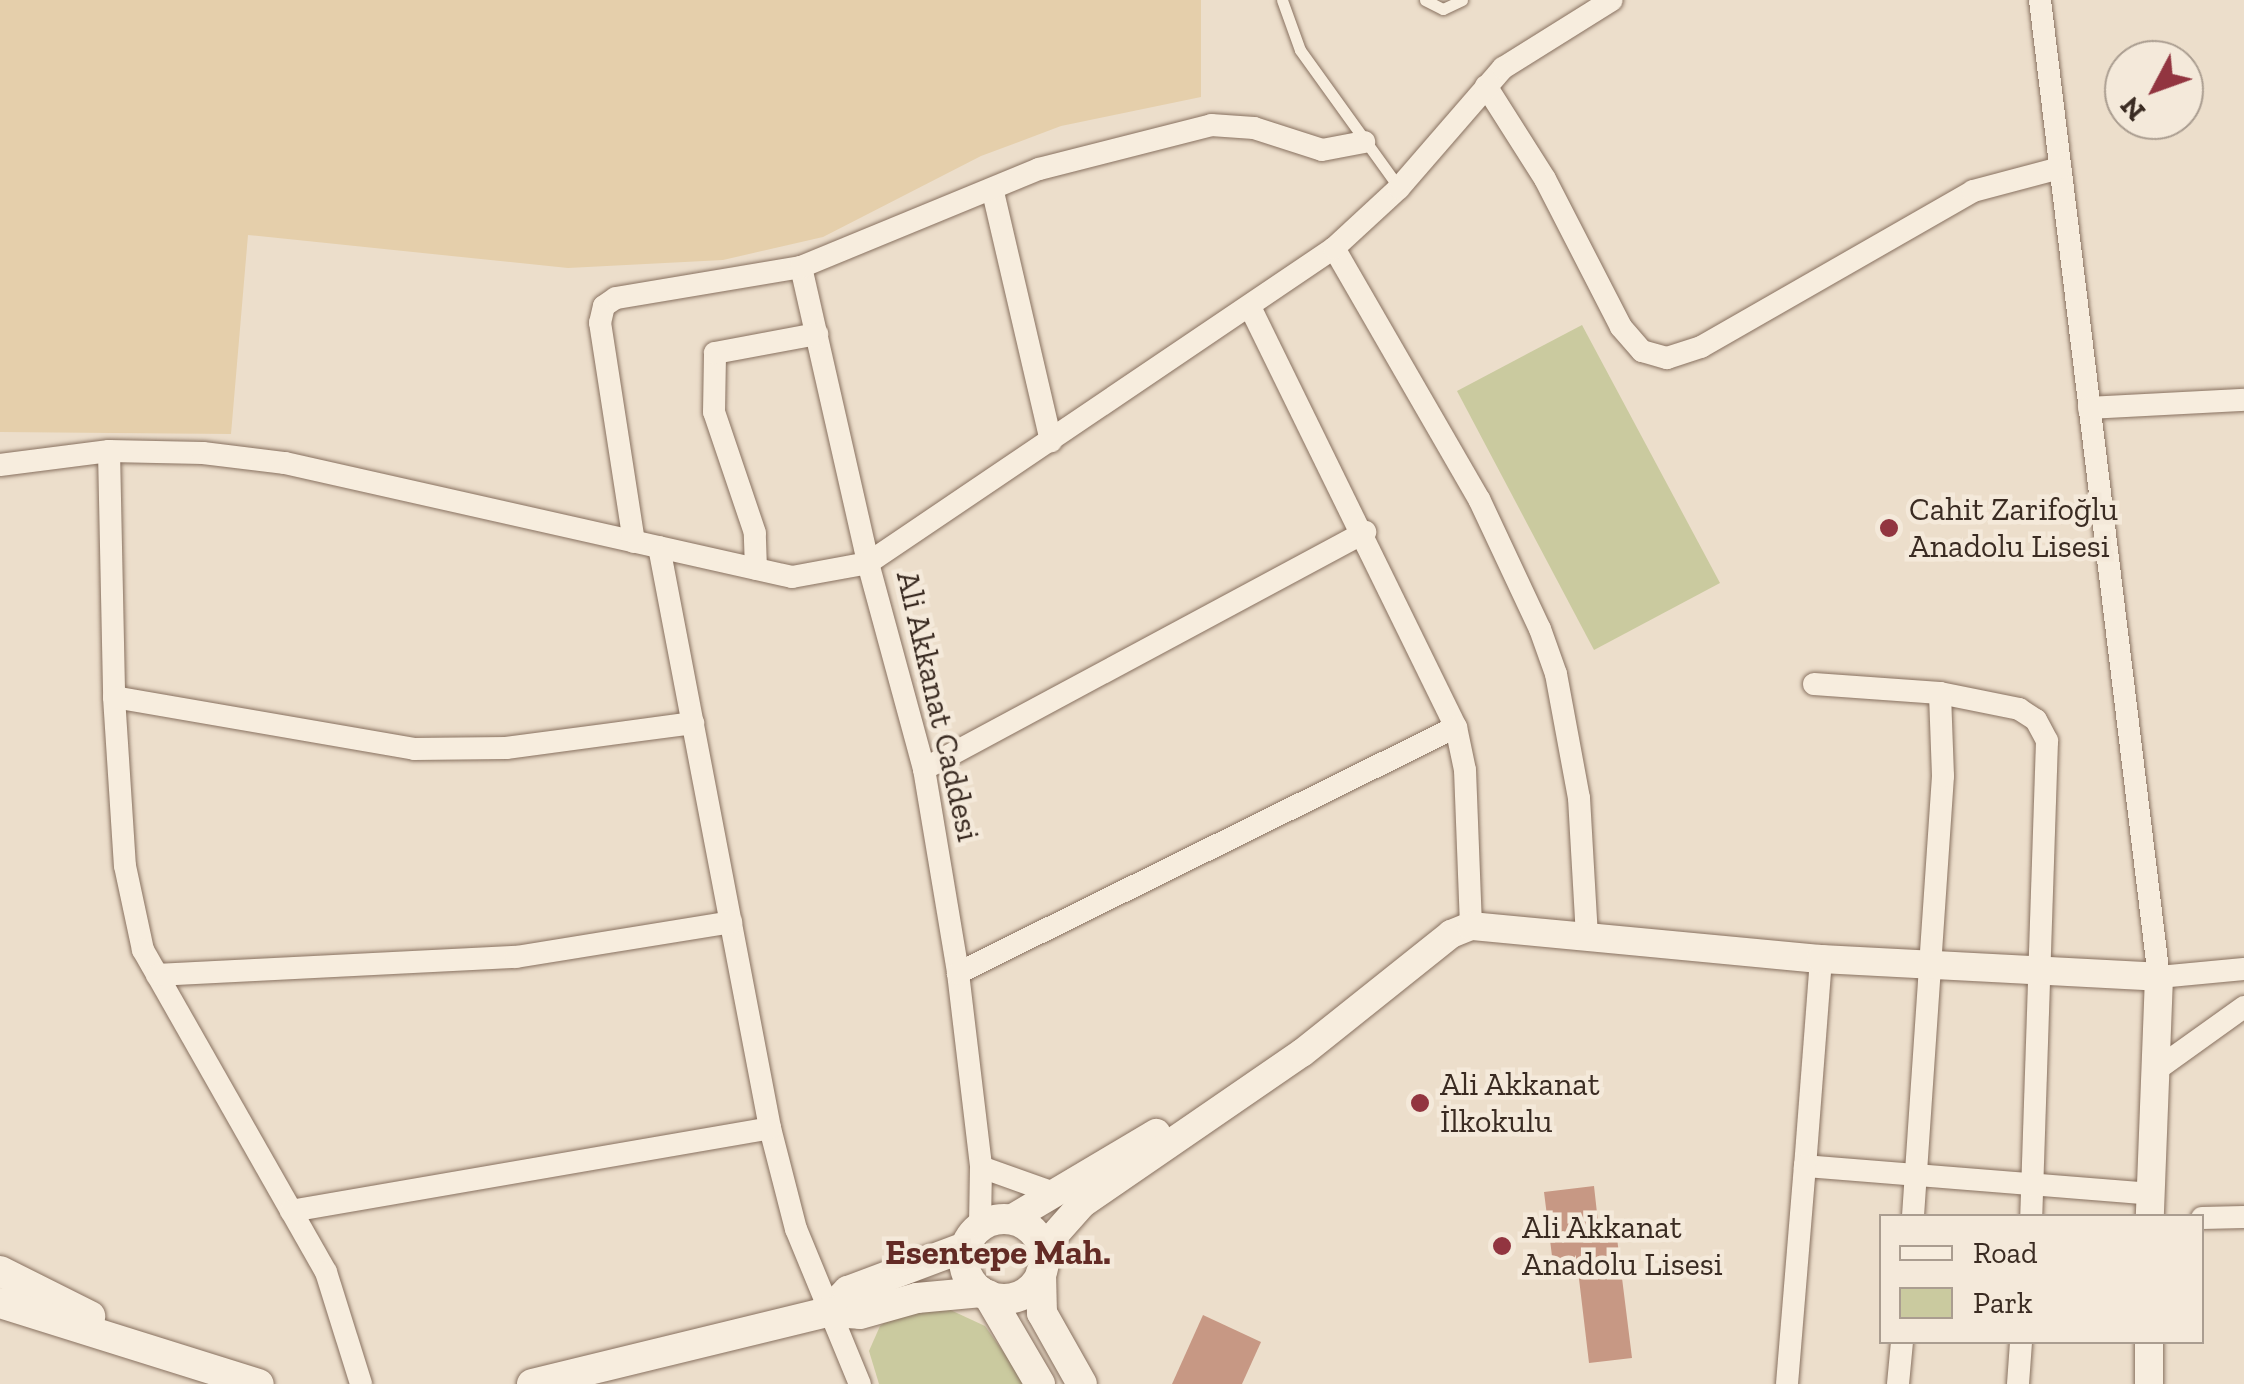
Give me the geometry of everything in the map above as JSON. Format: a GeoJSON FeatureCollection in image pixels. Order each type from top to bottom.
{"type":"FeatureCollection","features":[{"type":"Feature","properties":{"kind":"main road"},"geometry":{"type":"LineString","coordinates":[[828,1312],[848,1291],[1011,1219],[1028,1227],[1042,1261],[1042,1313],[1082,1384]]}},
{"type":"Feature","properties":{"kind":"main road"},"geometry":{"type":"LineString","coordinates":[[973,1236],[966,1272],[985,1294],[1040,1384]]}},
{"type":"Feature","properties":{"kind":"main road"},"geometry":{"type":"LineString","coordinates":[[532,1384],[595,1379],[828,1312],[860,1314],[917,1298],[1020,1296],[1042,1261]]}},
{"type":"Feature","properties":{"kind":"main road"},"geometry":{"type":"LineString","coordinates":[[0,1272],[178,1360]]}},
{"type":"Feature","properties":{"kind":"main road"},"geometry":{"type":"LineString","coordinates":[[0,1303],[258,1384]]}},
{"type":"Feature","properties":{"kind":"street"},"geometry":{"type":"LineString","coordinates":[[0,465],[109,451],[285,463],[792,577],[868,562],[1251,310],[1334,248],[1399,188],[1486,86],[1538,42],[1612,0]]}},
{"type":"Feature","properties":{"kind":"street"},"geometry":{"type":"LineString","coordinates":[[1804,1166],[1916,1180],[2033,1188],[2150,1206],[2159,978],[2040,0]]}},
{"type":"Feature","properties":{"kind":"street"},"geometry":{"type":"LineString","coordinates":[[1486,86],[1545,180],[1620,327],[1642,351],[1667,358],[1702,347],[1972,191],[2060,168]]}},
{"type":"Feature","properties":{"kind":"street"},"geometry":{"type":"LineString","coordinates":[[634,542],[600,323],[604,306],[616,298],[801,267],[992,192],[1039,169],[1211,126],[1254,128],[1322,150],[1364,142]]}},
{"type":"Feature","properties":{"kind":"street"},"geometry":{"type":"LineString","coordinates":[[992,192],[1051,441]]}},
{"type":"Feature","properties":{"kind":"street"},"geometry":{"type":"LineString","coordinates":[[1334,248],[1479,499],[1540,629],[1556,674],[1579,798],[1587,937]]}},
{"type":"Feature","properties":{"kind":"street","name":"Ali Akkanat Caddesi"},"geometry":{"type":"LineString","coordinates":[[801,267],[868,562],[924,769],[958,973],[981,1167],[973,1236]]}},
{"type":"Feature","properties":{"kind":"street"},"geometry":{"type":"LineString","coordinates":[[1251,310],[1365,532],[1456,728],[1464,770],[1470,926]]}},
{"type":"Feature","properties":{"kind":"street"},"geometry":{"type":"LineString","coordinates":[[756,569],[755,533],[714,412],[715,354],[816,334]]}},
{"type":"Feature","properties":{"kind":"street"},"geometry":{"type":"LineString","coordinates":[[2089,408],[2244,400]]}},
{"type":"Feature","properties":{"kind":"street"},"geometry":{"type":"LineString","coordinates":[[109,451],[114,696],[125,866],[144,950],[326,1272],[361,1384]]}},
{"type":"Feature","properties":{"kind":"street"},"geometry":{"type":"LineString","coordinates":[[924,769],[1365,532]]}},
{"type":"Feature","properties":{"kind":"street"},"geometry":{"type":"LineString","coordinates":[[658,547],[770,1128],[796,1229],[860,1384]]}},
{"type":"Feature","properties":{"kind":"street"},"geometry":{"type":"LineString","coordinates":[[1814,684],[1940,693],[2019,709],[2036,720],[2047,741],[2031,1214]]}},
{"type":"Feature","properties":{"kind":"street"},"geometry":{"type":"LineString","coordinates":[[1913,1214],[1943,776],[1940,693]]}},
{"type":"Feature","properties":{"kind":"street"},"geometry":{"type":"LineString","coordinates":[[114,696],[414,749],[506,748],[693,723]]}},
{"type":"Feature","properties":{"kind":"street"},"geometry":{"type":"LineString","coordinates":[[958,973],[1456,728]]}},
{"type":"Feature","properties":{"kind":"street"},"geometry":{"type":"LineString","coordinates":[[157,974],[516,957],[731,922]]}},
{"type":"Feature","properties":{"kind":"street"},"geometry":{"type":"LineString","coordinates":[[1042,1261],[1082,1204],[1302,1053],[1451,934],[1470,926],[1821,959],[2159,978],[2244,969]]}},
{"type":"Feature","properties":{"kind":"street"},"geometry":{"type":"LineString","coordinates":[[1788,1384],[1821,959]]}},
{"type":"Feature","properties":{"kind":"street"},"geometry":{"type":"LineString","coordinates":[[2156,1070],[2244,1007]]}},
{"type":"Feature","properties":{"kind":"street"},"geometry":{"type":"LineString","coordinates":[[1011,1219],[1051,1192],[1302,1053]]}},
{"type":"Feature","properties":{"kind":"street"},"geometry":{"type":"LineString","coordinates":[[291,1212],[770,1128]]}},
{"type":"Feature","properties":{"kind":"street"},"geometry":{"type":"LineString","coordinates":[[981,1167],[1051,1192]]}},
{"type":"Feature","properties":{"kind":"street"},"geometry":{"type":"LineString","coordinates":[[2204,1218],[2244,1217]]}},
{"type":"Feature","properties":{"kind":"street"},"geometry":{"type":"LineString","coordinates":[[1898,1384],[1902,1344]]}},
{"type":"Feature","properties":{"kind":"street"},"geometry":{"type":"LineString","coordinates":[[2018,1384],[2021,1344]]}},
{"type":"Feature","properties":{"kind":"street"},"geometry":{"type":"LineString","coordinates":[[2149,1384],[2150,1344]]}},
{"type":"Feature","properties":{"kind":"lane"},"geometry":{"type":"LineString","coordinates":[[1282,0],[1300,50],[1399,188]]}},
{"type":"Feature","properties":{"kind":"lane"},"geometry":{"type":"LineString","coordinates":[[1425,0],[1443,8],[1462,0]]}},
{"type":"Feature","properties":{"kind":"green space"},"geometry":{"type":"Polygon","coordinates":[[[1582,325],[1720,583],[1594,650],[1457,391],[1582,325]]]}},
{"type":"Feature","properties":{"kind":"green space"},"geometry":{"type":"Polygon","coordinates":[[[944,1307],[985,1326],[1026,1384],[879,1384],[869,1351],[880,1326],[899,1313],[944,1307]]]}},
{"type":"Feature","properties":{"kind":"sand"},"geometry":{"type":"Polygon","coordinates":[[[0,0],[1201,0],[1201,97],[1061,126],[981,156],[823,237],[723,260],[568,268],[248,235],[231,434],[0,432],[0,0]]]}},
{"type":"Feature","properties":{"kind":"building"},"geometry":{"type":"Polygon","coordinates":[[[1594,1186],[1600,1240],[1617,1238],[1632,1358],[1589,1363],[1577,1262],[1553,1264],[1544,1192],[1594,1186]]]}},
{"type":"Feature","properties":{"kind":"building"},"geometry":{"type":"Polygon","coordinates":[[[1203,1315],[1261,1342],[1242,1384],[1172,1384],[1203,1315]]]}},
{"type":"Feature","properties":{"kind":"place","name":"Cahit Zarifoğlu Anadolu Lisesi"},"geometry":{"type":"Point","coordinates":[1889,528]}},
{"type":"Feature","properties":{"kind":"place","name":"Ali Akkanat İlkokulu"},"geometry":{"type":"Point","coordinates":[1420,1103]}},
{"type":"Feature","properties":{"kind":"place","name":"Ali Akkanat Anadolu Lisesi"},"geometry":{"type":"Point","coordinates":[1502,1246]}},
{"type":"Feature","properties":{"kind":"district","name":"Esentepe Mah."},"geometry":{"type":"Point","coordinates":[998,1252]}}]}
